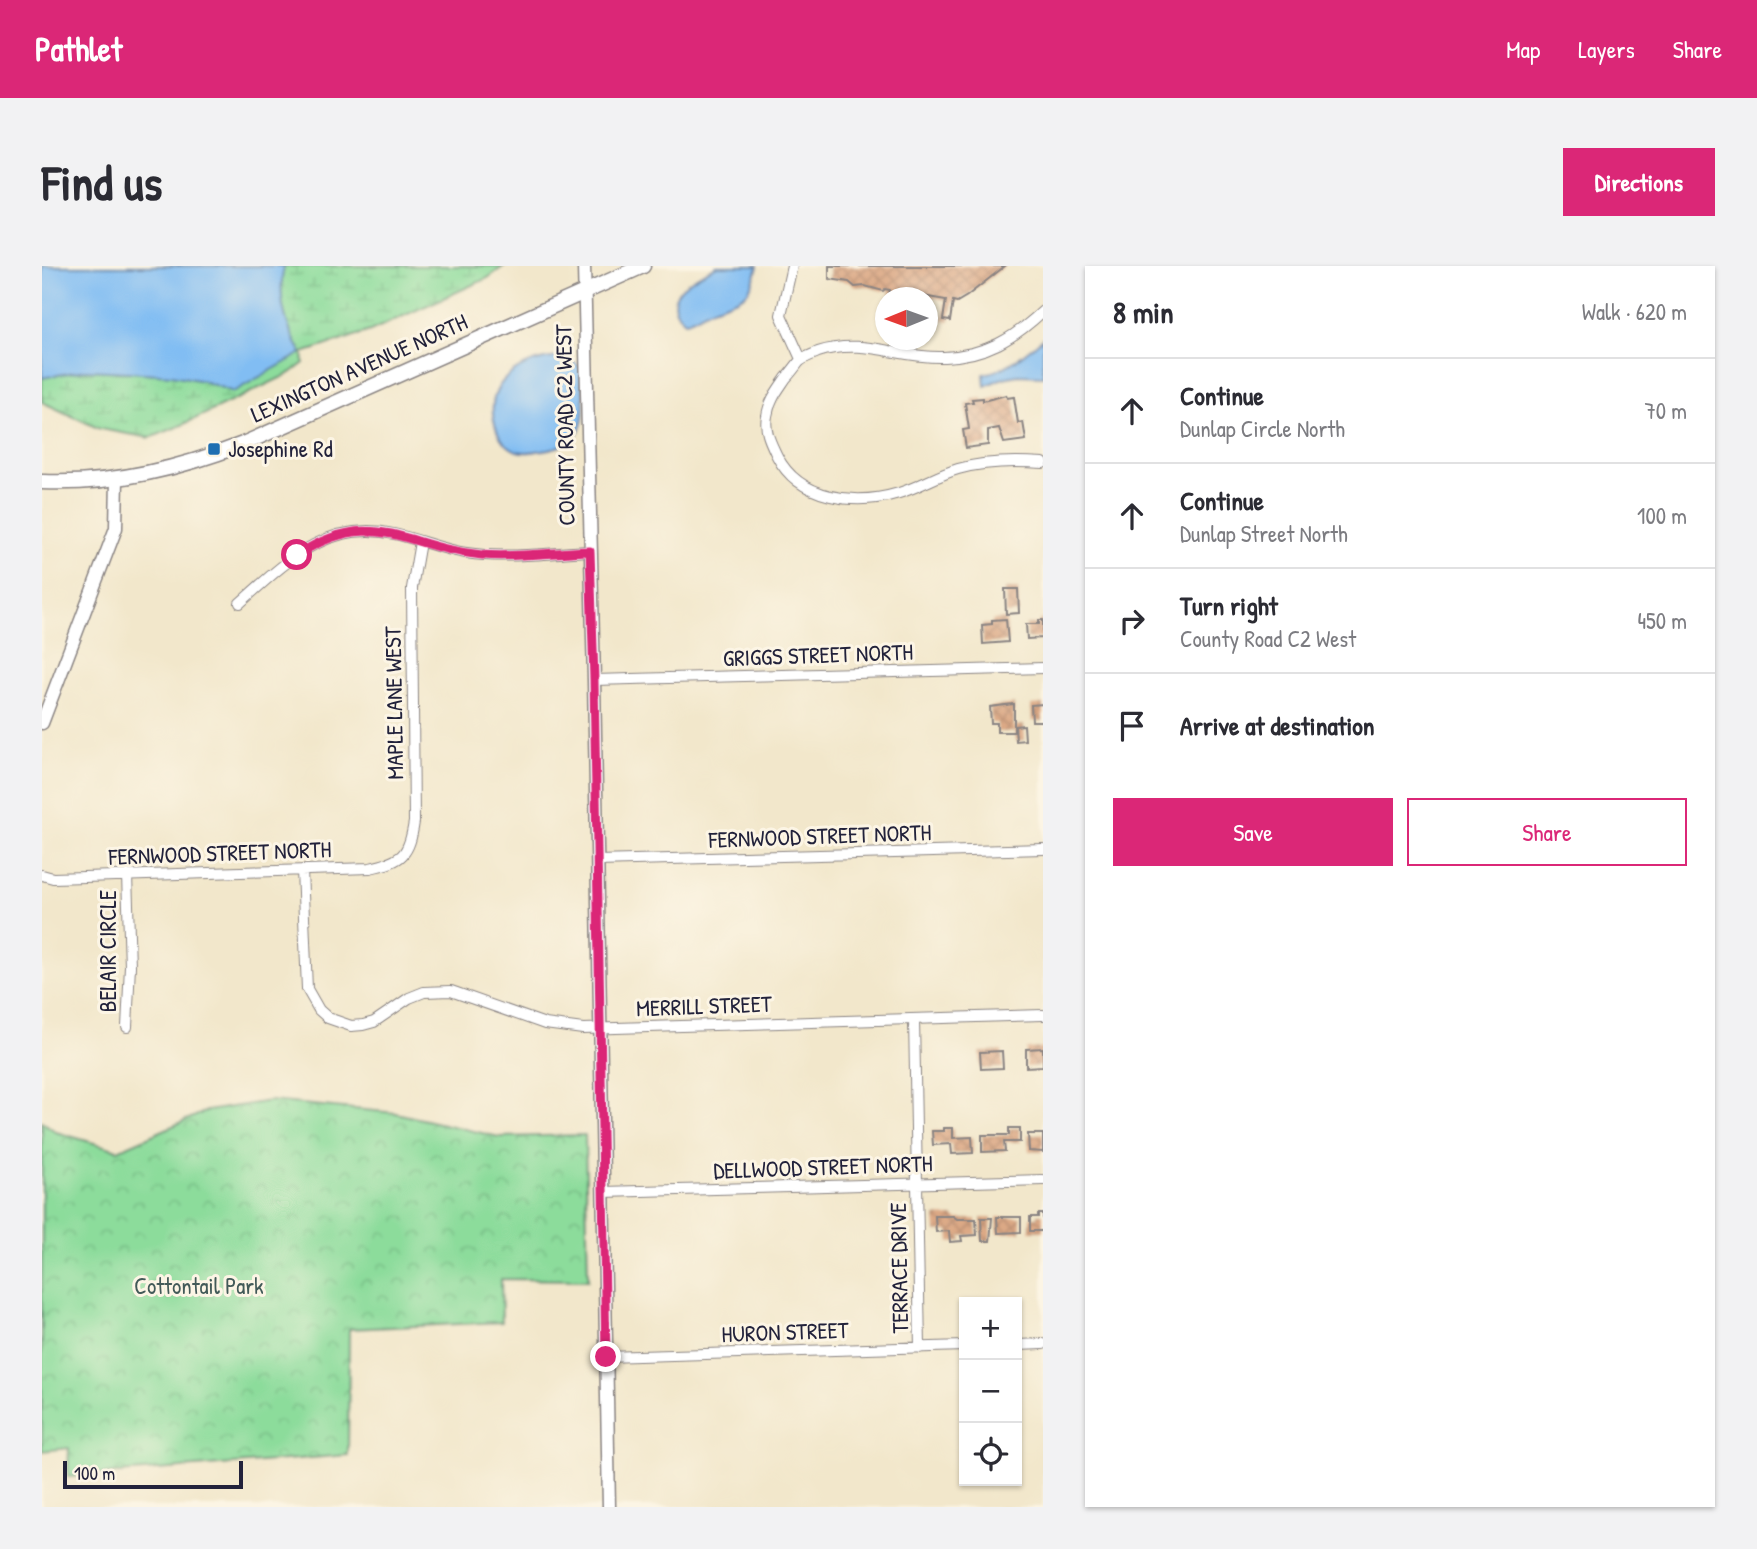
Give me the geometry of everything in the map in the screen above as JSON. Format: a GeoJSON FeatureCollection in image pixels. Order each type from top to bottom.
{"type":"FeatureCollection","features":[{"type":"Feature","properties":{"kind":"main road","name":"LEXINGTON AVENUE NORTH"},"geometry":{"type":"LineString","coordinates":[[42,482],[70,483],[117,479],[176,467],[243,444],[643,266]]}},
{"type":"Feature","properties":{"kind":"street","name":"COUNTY ROAD C2 WEST"},"geometry":{"type":"LineString","coordinates":[[584,266],[609,1507]]}},
{"type":"Feature","properties":{"kind":"street"},"geometry":{"type":"LineString","coordinates":[[792,266],[781,315],[801,359]]}},
{"type":"Feature","properties":{"kind":"street"},"geometry":{"type":"LineString","coordinates":[[1043,311],[1020,332],[982,351],[943,357],[860,346],[835,347],[801,359],[774,395],[767,416],[768,437],[782,466],[800,483],[821,494],[845,499],[871,499],[900,493],[968,467],[1013,462],[1043,463]]}},
{"type":"Feature","properties":{"kind":"street"},"geometry":{"type":"LineString","coordinates":[[42,723],[116,528],[117,479]]}},
{"type":"Feature","properties":{"kind":"street"},"geometry":{"type":"LineString","coordinates":[[240,603],[297,555],[332,536],[368,530],[395,534],[463,553],[485,555],[590,551]]}},
{"type":"Feature","properties":{"kind":"street","name":"MAPLE LANE WEST"},"geometry":{"type":"LineString","coordinates":[[397,860],[407,851],[414,822],[412,588],[420,542]]}},
{"type":"Feature","properties":{"kind":"street","name":"GRIGGS STREET NORTH"},"geometry":{"type":"LineString","coordinates":[[594,680],[1043,668]]}},
{"type":"Feature","properties":{"kind":"street","name":"FERNWOOD STREET NORTH"},"geometry":{"type":"LineString","coordinates":[[597,861],[1043,849]]}},
{"type":"Feature","properties":{"kind":"street","name":"FERNWOOD STREET NORTH"},"geometry":{"type":"LineString","coordinates":[[42,875],[53,878],[370,868],[397,860]]}},
{"type":"Feature","properties":{"kind":"street","name":"MERRILL STREET"},"geometry":{"type":"LineString","coordinates":[[302,870],[307,989],[318,1010],[328,1018],[351,1026],[374,1022],[409,998],[424,992],[450,991],[563,1028],[1043,1015]]}},
{"type":"Feature","properties":{"kind":"street","name":"BELAIR CIRCLE"},"geometry":{"type":"LineString","coordinates":[[127,876],[130,966],[127,1027]]}},
{"type":"Feature","properties":{"kind":"street","name":"TERRACE DRIVE"},"geometry":{"type":"LineString","coordinates":[[914,1019],[920,1348]]}},
{"type":"Feature","properties":{"kind":"street","name":"DELLWOOD STREET NORTH"},"geometry":{"type":"LineString","coordinates":[[603,1192],[1043,1180]]}},
{"type":"Feature","properties":{"kind":"street"},"geometry":{"type":"LineString","coordinates":[[1022,1345],[1043,1344]]}},
{"type":"Feature","properties":{"kind":"street","name":"HURON STREET"},"geometry":{"type":"LineString","coordinates":[[606,1357],[959,1346]]}},
{"type":"Feature","properties":{"kind":"green space"},"geometry":{"type":"Polygon","coordinates":[[[42,266],[504,266],[488,278],[370,331],[303,353],[304,363],[291,373],[150,438],[100,429],[42,402],[42,266]]]}},
{"type":"Feature","properties":{"kind":"green space","name":"Cottontail Park"},"geometry":{"type":"Polygon","coordinates":[[[270,1101],[396,1113],[499,1137],[585,1135],[588,1280],[501,1279],[502,1322],[349,1329],[348,1455],[68,1477],[69,1448],[42,1451],[42,1121],[56,1132],[118,1150],[207,1111],[270,1101]]]}},
{"type":"Feature","properties":{"kind":"water"},"geometry":{"type":"Polygon","coordinates":[[[42,266],[284,266],[281,289],[284,311],[291,333],[302,353],[233,392],[203,381],[172,375],[85,370],[42,378],[42,266]]]}},
{"type":"Feature","properties":{"kind":"water"},"geometry":{"type":"Polygon","coordinates":[[[717,266],[758,266],[751,286],[742,297],[685,321],[677,312],[674,303],[676,295],[690,281],[717,266]]]}},
{"type":"Feature","properties":{"kind":"water"},"geometry":{"type":"Polygon","coordinates":[[[1043,338],[1043,376],[1018,375],[985,386],[984,374],[1008,365],[1043,338]]]}},
{"type":"Feature","properties":{"kind":"water"},"geometry":{"type":"Polygon","coordinates":[[[564,357],[581,367],[584,407],[580,429],[574,438],[564,445],[533,452],[514,450],[499,436],[493,416],[498,388],[507,377],[532,362],[564,357]]]}},
{"type":"Feature","properties":{"kind":"building"},"geometry":{"type":"Polygon","coordinates":[[[829,266],[1005,266],[967,296],[957,302],[953,301],[950,321],[943,320],[946,300],[938,299],[938,287],[875,289],[855,287],[849,282],[829,279],[829,266]]]}},
{"type":"Feature","properties":{"kind":"building"},"geometry":{"type":"Polygon","coordinates":[[[1006,395],[1007,398],[1014,397],[1018,423],[1023,422],[1026,440],[1004,443],[999,428],[988,430],[988,445],[966,448],[963,430],[969,429],[965,403],[973,402],[972,399],[983,398],[983,401],[1006,395]]]}},
{"type":"Feature","properties":{"kind":"building"},"geometry":{"type":"Polygon","coordinates":[[[1005,589],[1018,589],[1019,613],[1006,614],[1005,589]]]}},
{"type":"Feature","properties":{"kind":"building"},"geometry":{"type":"Polygon","coordinates":[[[1006,619],[1008,642],[983,644],[982,625],[992,624],[992,620],[1006,619]]]}},
{"type":"Feature","properties":{"kind":"building"},"geometry":{"type":"Polygon","coordinates":[[[1039,620],[1043,620],[1043,638],[1027,639],[1026,624],[1039,624],[1039,620]]]}},
{"type":"Feature","properties":{"kind":"building"},"geometry":{"type":"Polygon","coordinates":[[[1014,704],[1014,732],[997,732],[997,723],[991,723],[990,707],[1014,704]]]}},
{"type":"Feature","properties":{"kind":"building"},"geometry":{"type":"Polygon","coordinates":[[[1043,704],[1043,721],[1032,721],[1031,705],[1043,704]]]}},
{"type":"Feature","properties":{"kind":"building"},"geometry":{"type":"Polygon","coordinates":[[[1024,725],[1025,740],[1016,741],[1015,726],[1024,725]]]}},
{"type":"Feature","properties":{"kind":"building"},"geometry":{"type":"Polygon","coordinates":[[[1043,1048],[1043,1066],[1026,1067],[1026,1049],[1043,1048]]]}},
{"type":"Feature","properties":{"kind":"building"},"geometry":{"type":"Polygon","coordinates":[[[1002,1051],[1003,1068],[981,1069],[980,1052],[1002,1051]]]}},
{"type":"Feature","properties":{"kind":"building"},"geometry":{"type":"Polygon","coordinates":[[[944,1128],[953,1128],[953,1138],[972,1137],[973,1153],[952,1154],[951,1144],[933,1145],[932,1131],[944,1131],[944,1128]]]}},
{"type":"Feature","properties":{"kind":"building"},"geometry":{"type":"Polygon","coordinates":[[[1009,1128],[1020,1128],[1020,1142],[1004,1142],[1005,1151],[982,1152],[982,1135],[1009,1135],[1009,1128]]]}},
{"type":"Feature","properties":{"kind":"building"},"geometry":{"type":"Polygon","coordinates":[[[1028,1134],[1043,1134],[1043,1152],[1029,1151],[1028,1134]]]}},
{"type":"Feature","properties":{"kind":"building"},"geometry":{"type":"Polygon","coordinates":[[[1038,1214],[1043,1214],[1043,1231],[1030,1231],[1030,1217],[1038,1217],[1038,1214]]]}},
{"type":"Feature","properties":{"kind":"building"},"geometry":{"type":"Polygon","coordinates":[[[935,1216],[976,1219],[977,1235],[961,1236],[962,1241],[950,1242],[949,1231],[936,1232],[935,1216]]]}},
{"type":"Feature","properties":{"kind":"building"},"geometry":{"type":"Polygon","coordinates":[[[997,1217],[1021,1217],[1021,1232],[998,1233],[997,1217]]]}},
{"type":"Feature","properties":{"kind":"building"},"geometry":{"type":"Polygon","coordinates":[[[981,1218],[992,1218],[990,1241],[982,1241],[981,1218]]]}},
{"type":"Feature","properties":{"kind":"place","name":"Josephine Rd"},"geometry":{"type":"Point","coordinates":[214,449]}},
{"type":"Feature","properties":{"kind":"route"},"geometry":{"type":"LineString","coordinates":[[297,555],[332,536],[368,530],[395,534],[463,553],[485,555],[590,551],[606,1357]]}}]}
